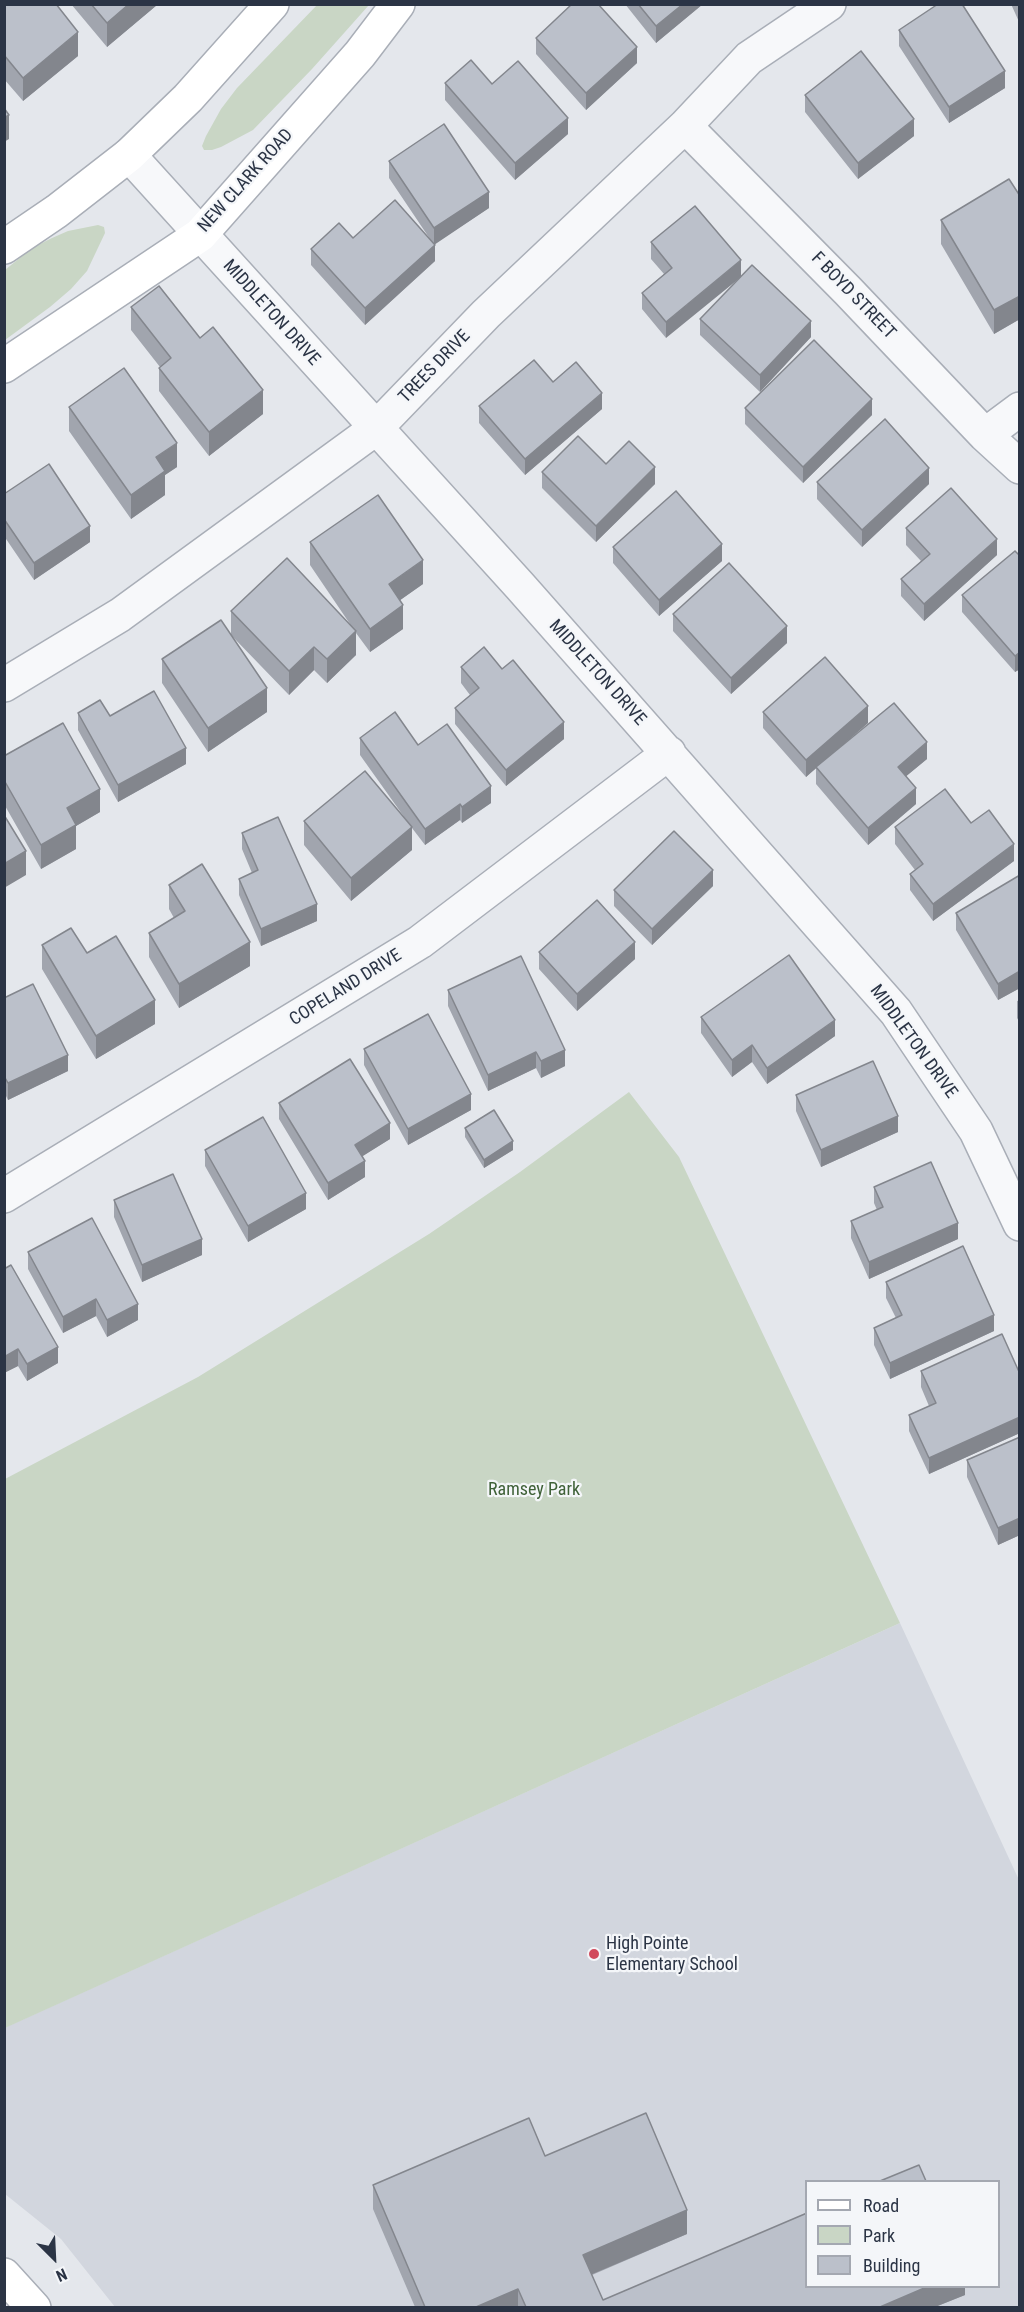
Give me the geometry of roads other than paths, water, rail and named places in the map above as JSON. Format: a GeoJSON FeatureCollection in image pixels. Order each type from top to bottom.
{"type":"FeatureCollection","features":[{"type":"Feature","properties":{"kind":"main road"},"geometry":{"type":"LineString","coordinates":[[4,247],[57,211],[129,155],[188,98],[272,4]]}},
{"type":"Feature","properties":{"kind":"main road","name":"NEW CLARK ROAD"},"geometry":{"type":"LineString","coordinates":[[4,366],[200,234],[360,54],[398,4]]}},
{"type":"Feature","properties":{"kind":"main road"},"geometry":{"type":"LineString","coordinates":[[4,2275],[34,2307]]}},
{"type":"Feature","properties":{"kind":"street","name":"TREES DRIVE"},"geometry":{"type":"LineString","coordinates":[[4,685],[120,615],[375,429],[494,306],[685,126],[749,58],[829,4]]}},
{"type":"Feature","properties":{"kind":"street","name":"F BOYD STREET"},"geometry":{"type":"LineString","coordinates":[[685,126],[985,435],[1020,467]]}},
{"type":"Feature","properties":{"kind":"street","name":"MIDDLETON DRIVE"},"geometry":{"type":"LineString","coordinates":[[129,155],[669,753],[896,1012],[975,1131],[1020,1224]]}},
{"type":"Feature","properties":{"kind":"street"},"geometry":{"type":"LineString","coordinates":[[985,435],[1020,409]]}},
{"type":"Feature","properties":{"kind":"street","name":"COPELAND DRIVE"},"geometry":{"type":"LineString","coordinates":[[4,1196],[420,942],[669,753]]}},
{"type":"Feature","properties":{"kind":"place","name":"High Pointe Elementary School"},"geometry":{"type":"Point","coordinates":[594,1954]}},
{"type":"Feature","properties":{"kind":"park label","name":"Ramsey Park"},"geometry":{"type":"Point","coordinates":[534,1490]}}]}
